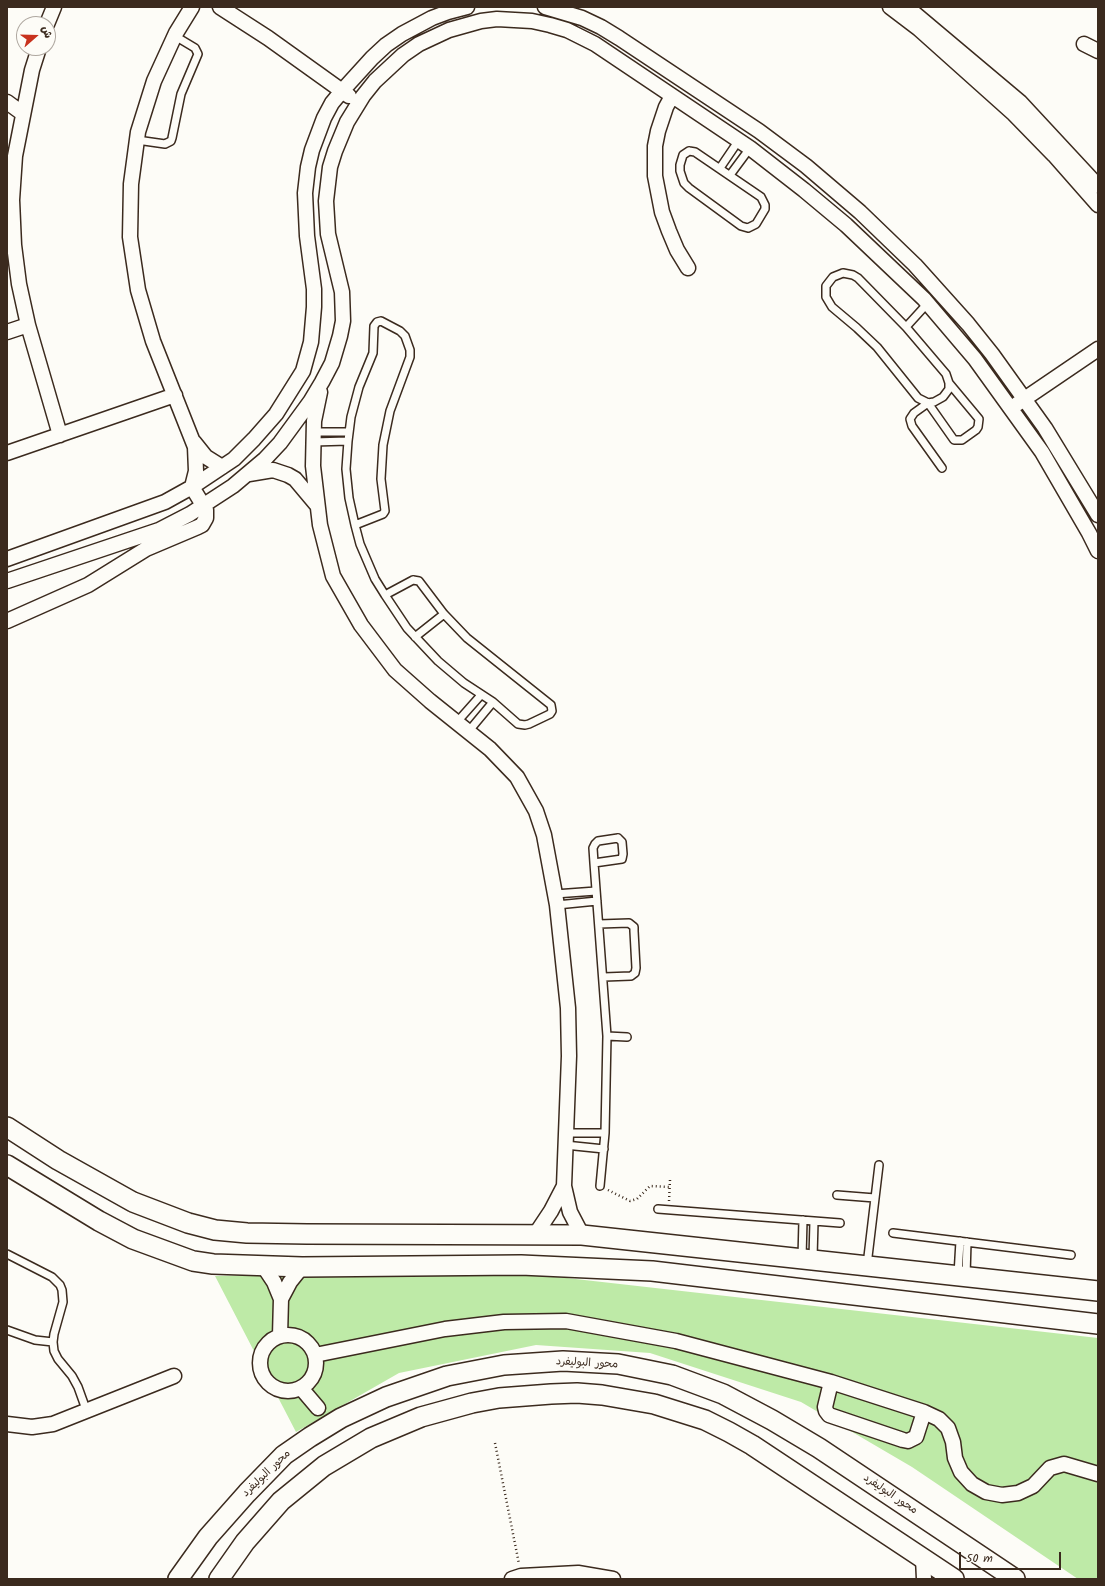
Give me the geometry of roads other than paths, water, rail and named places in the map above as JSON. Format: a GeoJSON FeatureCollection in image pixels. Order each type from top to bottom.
{"type":"FeatureCollection","features":[{"type":"Feature","properties":{"kind":"street"},"geometry":{"type":"LineString","coordinates":[[7,621],[77,591],[146,549],[202,525],[206,518],[207,514],[204,505],[192,487],[196,463],[192,440],[153,341],[138,290],[130,237],[130,184],[137,140],[154,81],[174,36],[192,7]]}},
{"type":"Feature","properties":{"kind":"street"},"geometry":{"type":"LineString","coordinates":[[220,7],[268,38],[358,103]]}},
{"type":"Feature","properties":{"kind":"street"},"geometry":{"type":"LineString","coordinates":[[7,559],[165,502],[192,487],[234,459],[276,414],[303,371],[308,358],[314,324],[314,307],[305,219],[308,167],[319,128],[332,103],[372,58],[402,34],[432,18],[467,7]]}},
{"type":"Feature","properties":{"kind":"street"},"geometry":{"type":"LineString","coordinates":[[545,7],[582,18],[619,38],[759,131],[806,166],[860,212],[916,266],[968,324],[1024,398],[1072,471],[1098,515]]}},
{"type":"Feature","properties":{"kind":"street"},"geometry":{"type":"LineString","coordinates":[[890,7],[919,29],[1014,114],[1054,155],[1098,205]]}},
{"type":"Feature","properties":{"kind":"street"},"geometry":{"type":"LineString","coordinates":[[907,7],[1020,102],[1098,186]]}},
{"type":"Feature","properties":{"kind":"street"},"geometry":{"type":"LineString","coordinates":[[7,581],[158,530],[204,505],[233,486],[249,474],[280,443],[322,382],[337,349],[343,307],[339,278],[328,234],[326,213],[328,184],[333,156],[340,136],[358,103],[388,67],[419,44],[449,30],[497,19],[532,21],[550,25],[581,37],[609,53],[744,144],[804,190],[846,225],[890,266],[927,304],[975,358],[1042,452],[1098,551]]}},
{"type":"Feature","properties":{"kind":"street"},"geometry":{"type":"LineString","coordinates":[[1084,44],[1098,51]]}},
{"type":"Feature","properties":{"kind":"street"},"geometry":{"type":"LineString","coordinates":[[36,56],[22,112],[15,156],[11,242],[28,326],[60,435]]}},
{"type":"Feature","properties":{"kind":"street"},"geometry":{"type":"LineString","coordinates":[[672,96],[658,131],[655,146],[655,176],[662,212],[677,250],[688,268]]}},
{"type":"Feature","properties":{"kind":"street"},"geometry":{"type":"LineString","coordinates":[[7,102],[22,112]]}},
{"type":"Feature","properties":{"kind":"street"},"geometry":{"type":"LineString","coordinates":[[7,332],[28,326]]}},
{"type":"Feature","properties":{"kind":"street"},"geometry":{"type":"LineString","coordinates":[[1011,408],[1098,350]]}},
{"type":"Feature","properties":{"kind":"street"},"geometry":{"type":"LineString","coordinates":[[322,382],[317,403],[313,437],[316,504],[322,538],[333,576],[361,625],[395,670],[490,749],[517,777],[536,811],[544,835],[556,900],[568,1008],[569,1056],[564,1186],[570,1212],[582,1235]]}},
{"type":"Feature","properties":{"kind":"street"},"geometry":{"type":"LineString","coordinates":[[7,453],[175,395]]}},
{"type":"Feature","properties":{"kind":"street"},"geometry":{"type":"LineString","coordinates":[[192,440],[206,457],[222,467]]}},
{"type":"Feature","properties":{"kind":"street"},"geometry":{"type":"LineString","coordinates":[[249,474],[273,470],[288,475],[295,479],[316,504]]}},
{"type":"Feature","properties":{"kind":"street"},"geometry":{"type":"LineString","coordinates":[[7,1128],[58,1160],[134,1202],[188,1223],[215,1230],[247,1233],[300,1234],[582,1235],[696,1246],[867,1267],[1098,1291]]}},
{"type":"Feature","properties":{"kind":"street"},"geometry":{"type":"LineString","coordinates":[[7,1165],[99,1221],[132,1239],[193,1261],[213,1264],[264,1267],[521,1265],[652,1271],[1098,1324]]}},
{"type":"Feature","properties":{"kind":"street"},"geometry":{"type":"LineString","coordinates":[[535,1234],[551,1211],[564,1186]]}},
{"type":"Feature","properties":{"kind":"street"},"geometry":{"type":"LineString","coordinates":[[264,1267],[274,1282],[281,1299],[280,1336]]}},
{"type":"Feature","properties":{"kind":"street"},"geometry":{"type":"LineString","coordinates":[[281,1299],[290,1282],[302,1267]]}},
{"type":"Feature","properties":{"kind":"street"},"geometry":{"type":"LineString","coordinates":[[1071,1288],[1098,1280]]}},
{"type":"Feature","properties":{"kind":"street"},"geometry":{"type":"LineString","coordinates":[[315,1355],[445,1329],[504,1322],[566,1321],[676,1341],[831,1382],[924,1412],[939,1419],[948,1428],[953,1442],[955,1458],[962,1472],[972,1484],[986,1492],[1002,1495],[1018,1493],[1033,1486],[1050,1468],[1064,1464],[1098,1474]]}},
{"type":"Feature","properties":{"kind":"street"},"geometry":{"type":"LineString","coordinates":[[290,1335],[298,1337],[305,1341],[315,1355],[316,1364],[314,1374],[301,1388],[287,1391],[273,1388],[261,1373],[259,1363],[265,1345],[280,1336],[290,1335]]}},
{"type":"Feature","properties":{"kind":"street","name":"محور البوليفرد"},"geometry":{"type":"LineString","coordinates":[[178,1579],[208,1537],[247,1493],[284,1456],[310,1437],[341,1418],[386,1397],[447,1376],[504,1365],[563,1361],[618,1364],[672,1375],[723,1394],[772,1420],[819,1448],[1015,1579]]}},
{"type":"Feature","properties":{"kind":"street"},"geometry":{"type":"LineString","coordinates":[[7,1424],[21,1426],[43,1426],[63,1421],[174,1376]]}},
{"type":"Feature","properties":{"kind":"street"},"geometry":{"type":"LineString","coordinates":[[831,1382],[825,1407],[829,1415],[903,1440],[908,1441],[916,1437],[924,1412]]}},
{"type":"Feature","properties":{"kind":"street"},"geometry":{"type":"LineString","coordinates":[[301,1388],[318,1408]]}},
{"type":"Feature","properties":{"kind":"street"},"geometry":{"type":"LineString","coordinates":[[219,1579],[244,1542],[282,1501],[324,1466],[347,1451],[396,1426],[447,1409],[499,1398],[551,1394],[596,1394],[628,1398],[654,1404],[705,1420],[752,1445],[954,1579]]}},
{"type":"Feature","properties":{"kind":"street"},"geometry":{"type":"LineString","coordinates":[[923,1558],[924,1579]]}},
{"type":"Feature","properties":{"kind":"street"},"geometry":{"type":"LineString","coordinates":[[517,1578],[578,1573],[613,1579]]}},
{"type":"Feature","properties":{"kind":"lane"},"geometry":{"type":"LineString","coordinates":[[137,140],[165,144],[171,141],[182,94],[198,54],[196,48],[174,36]]}},
{"type":"Feature","properties":{"kind":"lane"},"geometry":{"type":"LineString","coordinates":[[720,168],[744,144]]}},
{"type":"Feature","properties":{"kind":"lane"},"geometry":{"type":"LineString","coordinates":[[730,175],[744,144]]}},
{"type":"Feature","properties":{"kind":"lane"},"geometry":{"type":"LineString","coordinates":[[689,151],[692,151],[720,168],[761,197],[764,201],[764,213],[752,227],[741,226],[689,188],[681,176],[680,165],[683,155],[689,151]]}},
{"type":"Feature","properties":{"kind":"lane"},"geometry":{"type":"LineString","coordinates":[[928,402],[954,440],[962,440],[978,427],[979,420],[949,383],[946,374],[906,327],[853,275],[843,273],[833,277],[826,286],[826,297],[832,307],[877,347],[918,398],[928,402],[934,402],[943,397],[949,383]]}},
{"type":"Feature","properties":{"kind":"lane"},"geometry":{"type":"LineString","coordinates":[[906,327],[927,304]]}},
{"type":"Feature","properties":{"kind":"lane"},"geometry":{"type":"LineString","coordinates":[[355,525],[382,514],[385,511],[382,479],[383,444],[390,411],[410,357],[410,350],[405,336],[386,322],[381,321],[377,322],[374,326],[373,353],[355,402],[348,432],[347,484],[355,525],[367,561],[385,595],[415,637],[438,661],[481,695],[506,712],[514,722],[521,725],[529,724],[548,716],[552,711],[551,706],[471,642],[444,614],[421,584],[416,580],[411,581],[385,595]]}},
{"type":"Feature","properties":{"kind":"lane"},"geometry":{"type":"LineString","coordinates":[[928,402],[911,416],[911,423],[942,468]]}},
{"type":"Feature","properties":{"kind":"lane"},"geometry":{"type":"LineString","coordinates":[[313,437],[348,432]]}},
{"type":"Feature","properties":{"kind":"lane"},"geometry":{"type":"LineString","coordinates":[[313,437],[348,441]]}},
{"type":"Feature","properties":{"kind":"lane"},"geometry":{"type":"LineString","coordinates":[[415,637],[444,614]]}},
{"type":"Feature","properties":{"kind":"lane"},"geometry":{"type":"LineString","coordinates":[[457,722],[481,695]]}},
{"type":"Feature","properties":{"kind":"lane"},"geometry":{"type":"LineString","coordinates":[[468,732],[493,702]]}},
{"type":"Feature","properties":{"kind":"lane"},"geometry":{"type":"LineString","coordinates":[[594,863],[622,859],[623,854],[621,840],[618,838],[598,841],[593,848],[594,863],[596,891],[604,978],[607,1036],[605,1133],[600,1186]]}},
{"type":"Feature","properties":{"kind":"lane"},"geometry":{"type":"LineString","coordinates":[[556,900],[596,891]]}},
{"type":"Feature","properties":{"kind":"lane"},"geometry":{"type":"LineString","coordinates":[[556,900],[597,901]]}},
{"type":"Feature","properties":{"kind":"lane"},"geometry":{"type":"LineString","coordinates":[[599,924],[629,923],[634,927],[635,973],[631,976],[604,978]]}},
{"type":"Feature","properties":{"kind":"lane"},"geometry":{"type":"LineString","coordinates":[[607,1036],[627,1037]]}},
{"type":"Feature","properties":{"kind":"lane"},"geometry":{"type":"LineString","coordinates":[[566,1139],[605,1133]]}},
{"type":"Feature","properties":{"kind":"lane"},"geometry":{"type":"LineString","coordinates":[[566,1139],[604,1149]]}},
{"type":"Feature","properties":{"kind":"lane"},"geometry":{"type":"LineString","coordinates":[[867,1267],[880,1165]]}},
{"type":"Feature","properties":{"kind":"lane"},"geometry":{"type":"LineString","coordinates":[[837,1195],[875,1198]]}},
{"type":"Feature","properties":{"kind":"lane"},"geometry":{"type":"LineString","coordinates":[[658,1209],[840,1223]]}},
{"type":"Feature","properties":{"kind":"lane"},"geometry":{"type":"LineString","coordinates":[[803,1220],[807,1260]]}},
{"type":"Feature","properties":{"kind":"lane"},"geometry":{"type":"LineString","coordinates":[[807,1260],[814,1221]]}},
{"type":"Feature","properties":{"kind":"lane"},"geometry":{"type":"LineString","coordinates":[[893,1233],[1071,1255]]}},
{"type":"Feature","properties":{"kind":"lane"},"geometry":{"type":"LineString","coordinates":[[962,1276],[964,1242]]}},
{"type":"Feature","properties":{"kind":"lane"},"geometry":{"type":"LineString","coordinates":[[7,1254],[52,1277],[60,1285],[63,1302],[52,1342],[58,1359],[72,1376],[78,1387],[87,1412]]}},
{"type":"Feature","properties":{"kind":"lane"},"geometry":{"type":"LineString","coordinates":[[7,1330],[35,1340],[52,1342]]}}]}
